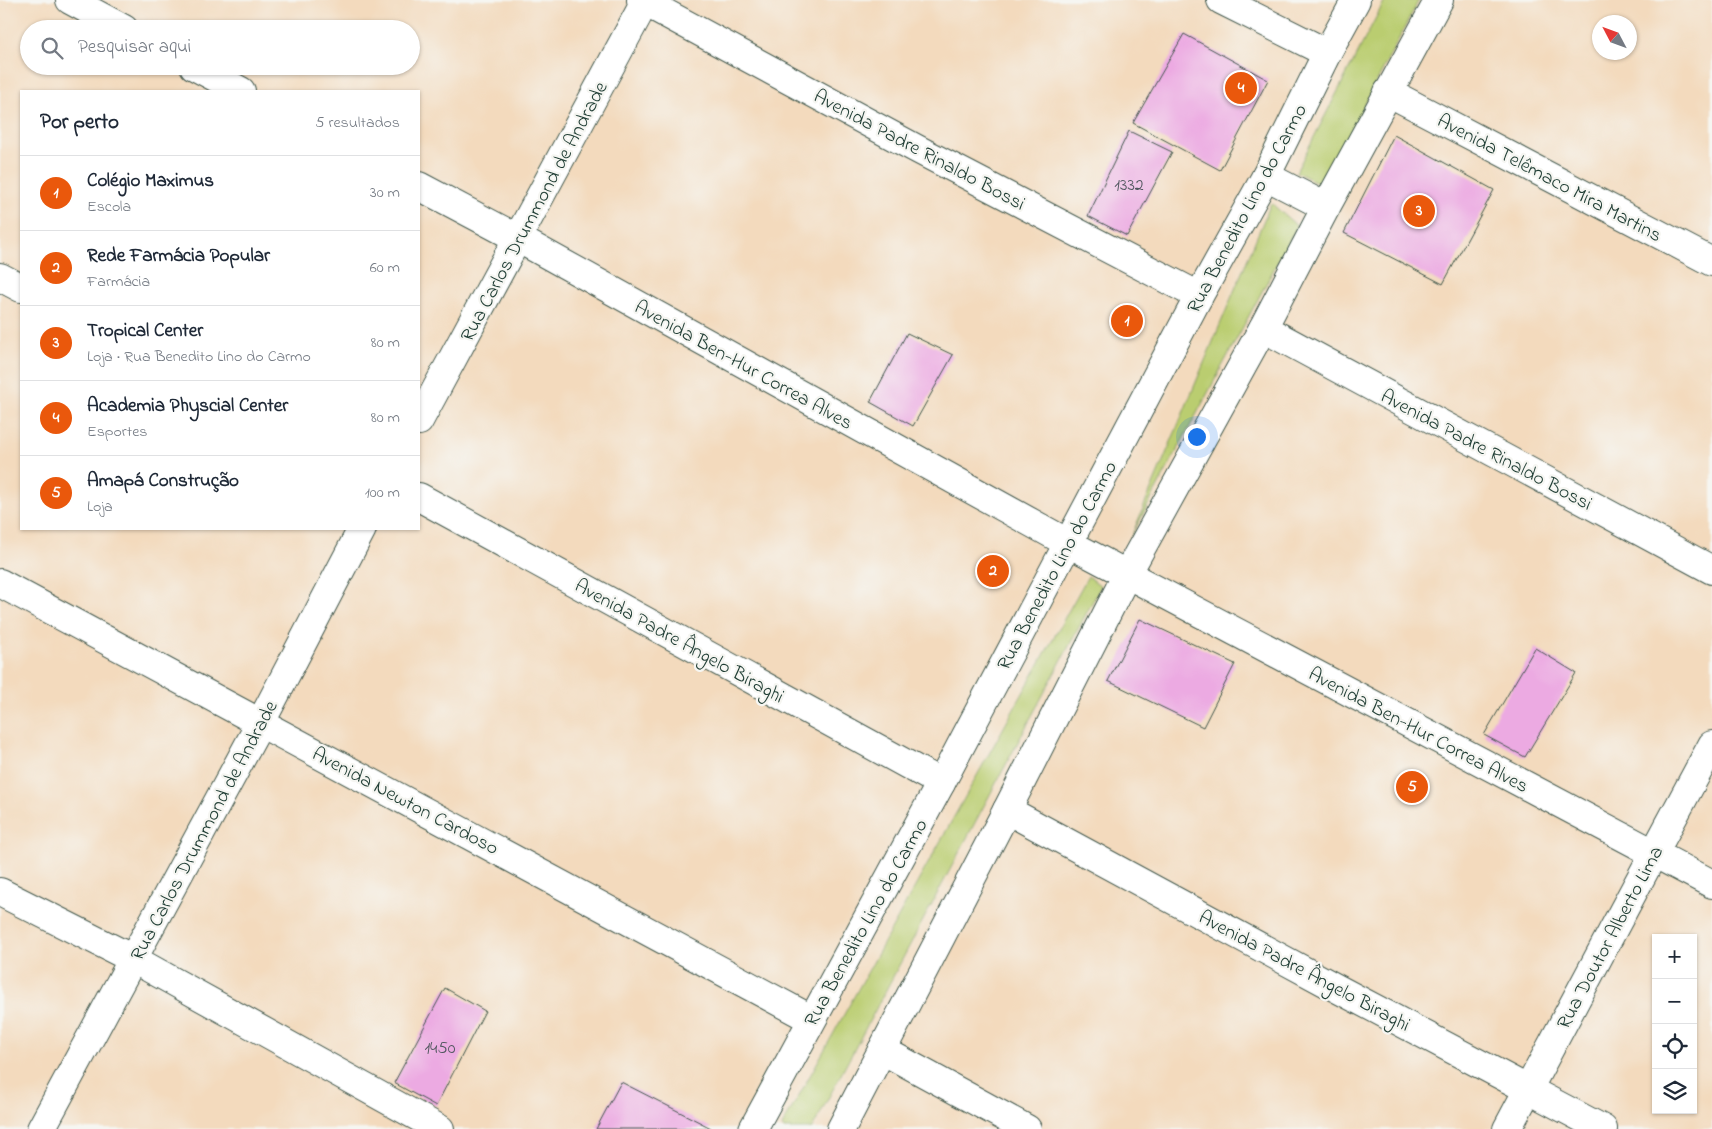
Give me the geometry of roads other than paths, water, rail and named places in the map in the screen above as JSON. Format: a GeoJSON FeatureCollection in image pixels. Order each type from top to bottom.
{"type":"FeatureCollection","features":[{"type":"Feature","properties":{"kind":"street"},"geometry":{"type":"LineString","coordinates":[[70,0],[107,20]]}},
{"type":"Feature","properties":{"kind":"street"},"geometry":{"type":"LineString","coordinates":[[1222,0],[1326,54]]}},
{"type":"Feature","properties":{"kind":"street","name":"Rua Benedito Lino do Carmo"},"geometry":{"type":"LineString","coordinates":[[753,1129],[811,1019],[941,783],[1200,296],[1266,176],[1326,54],[1356,0]]}},
{"type":"Feature","properties":{"kind":"street"},"geometry":{"type":"LineString","coordinates":[[841,1129],[1127,574],[1263,328],[1326,207],[1439,0]]}},
{"type":"Feature","properties":{"kind":"street","name":"Rua Carlos Drummond de Andrade"},"geometry":{"type":"LineString","coordinates":[[420,419],[644,1]]}},
{"type":"Feature","properties":{"kind":"street","name":"Avenida Padre Rinaldo Bossi"},"geometry":{"type":"LineString","coordinates":[[644,1],[917,149],[1200,296]]}},
{"type":"Feature","properties":{"kind":"street"},"geometry":{"type":"LineString","coordinates":[[211,75],[239,90]]}},
{"type":"Feature","properties":{"kind":"street","name":"Avenida Telêmaco Mira Martins"},"geometry":{"type":"LineString","coordinates":[[1388,92],[1712,262]]}},
{"type":"Feature","properties":{"kind":"street"},"geometry":{"type":"LineString","coordinates":[[1266,176],[1326,207]]}},
{"type":"Feature","properties":{"kind":"street","name":"Avenida Ben-Hur Correa Alves"},"geometry":{"type":"LineString","coordinates":[[420,187],[1068,543],[1712,884]]}},
{"type":"Feature","properties":{"kind":"street"},"geometry":{"type":"LineString","coordinates":[[0,277],[20,287]]}},
{"type":"Feature","properties":{"kind":"street","name":"Avenida Padre Rinaldo Bossi"},"geometry":{"type":"LineString","coordinates":[[1263,328],[1712,570]]}},
{"type":"Feature","properties":{"kind":"street","name":"Avenida Padre Ângelo Biraghi"},"geometry":{"type":"LineString","coordinates":[[420,498],[941,783]]}},
{"type":"Feature","properties":{"kind":"street","name":"Rua Carlos Drummond de Andrade"},"geometry":{"type":"LineString","coordinates":[[41,1129],[261,722],[361,530]]}},
{"type":"Feature","properties":{"kind":"street","name":"Avenida Newton Cardoso"},"geometry":{"type":"LineString","coordinates":[[0,583],[811,1019]]}},
{"type":"Feature","properties":{"kind":"street","name":"Rua Doutor Alberto Lima"},"geometry":{"type":"LineString","coordinates":[[1507,1129],[1712,744]]}},
{"type":"Feature","properties":{"kind":"street","name":"Avenida Padre Ângelo Biraghi"},"geometry":{"type":"LineString","coordinates":[[1007,810],[1347,994],[1603,1129]]}},
{"type":"Feature","properties":{"kind":"street"},"geometry":{"type":"LineString","coordinates":[[0,892],[133,959],[440,1129]]}},
{"type":"Feature","properties":{"kind":"street"},"geometry":{"type":"LineString","coordinates":[[882,1050],[1027,1129]]}},
{"type":"Feature","properties":{"kind":"place","name":"Academia Physcial Center"},"geometry":{"type":"Point","coordinates":[1241,88]}},
{"type":"Feature","properties":{"kind":"place","name":"Tropical Center"},"geometry":{"type":"Point","coordinates":[1419,211]}},
{"type":"Feature","properties":{"kind":"place","name":"Colégio Maximus"},"geometry":{"type":"Point","coordinates":[1127,321]}},
{"type":"Feature","properties":{"kind":"place","name":"Rede Farmácia Popular"},"geometry":{"type":"Point","coordinates":[993,571]}},
{"type":"Feature","properties":{"kind":"place","name":"Amapá Construção"},"geometry":{"type":"Point","coordinates":[1412,787]}}]}
